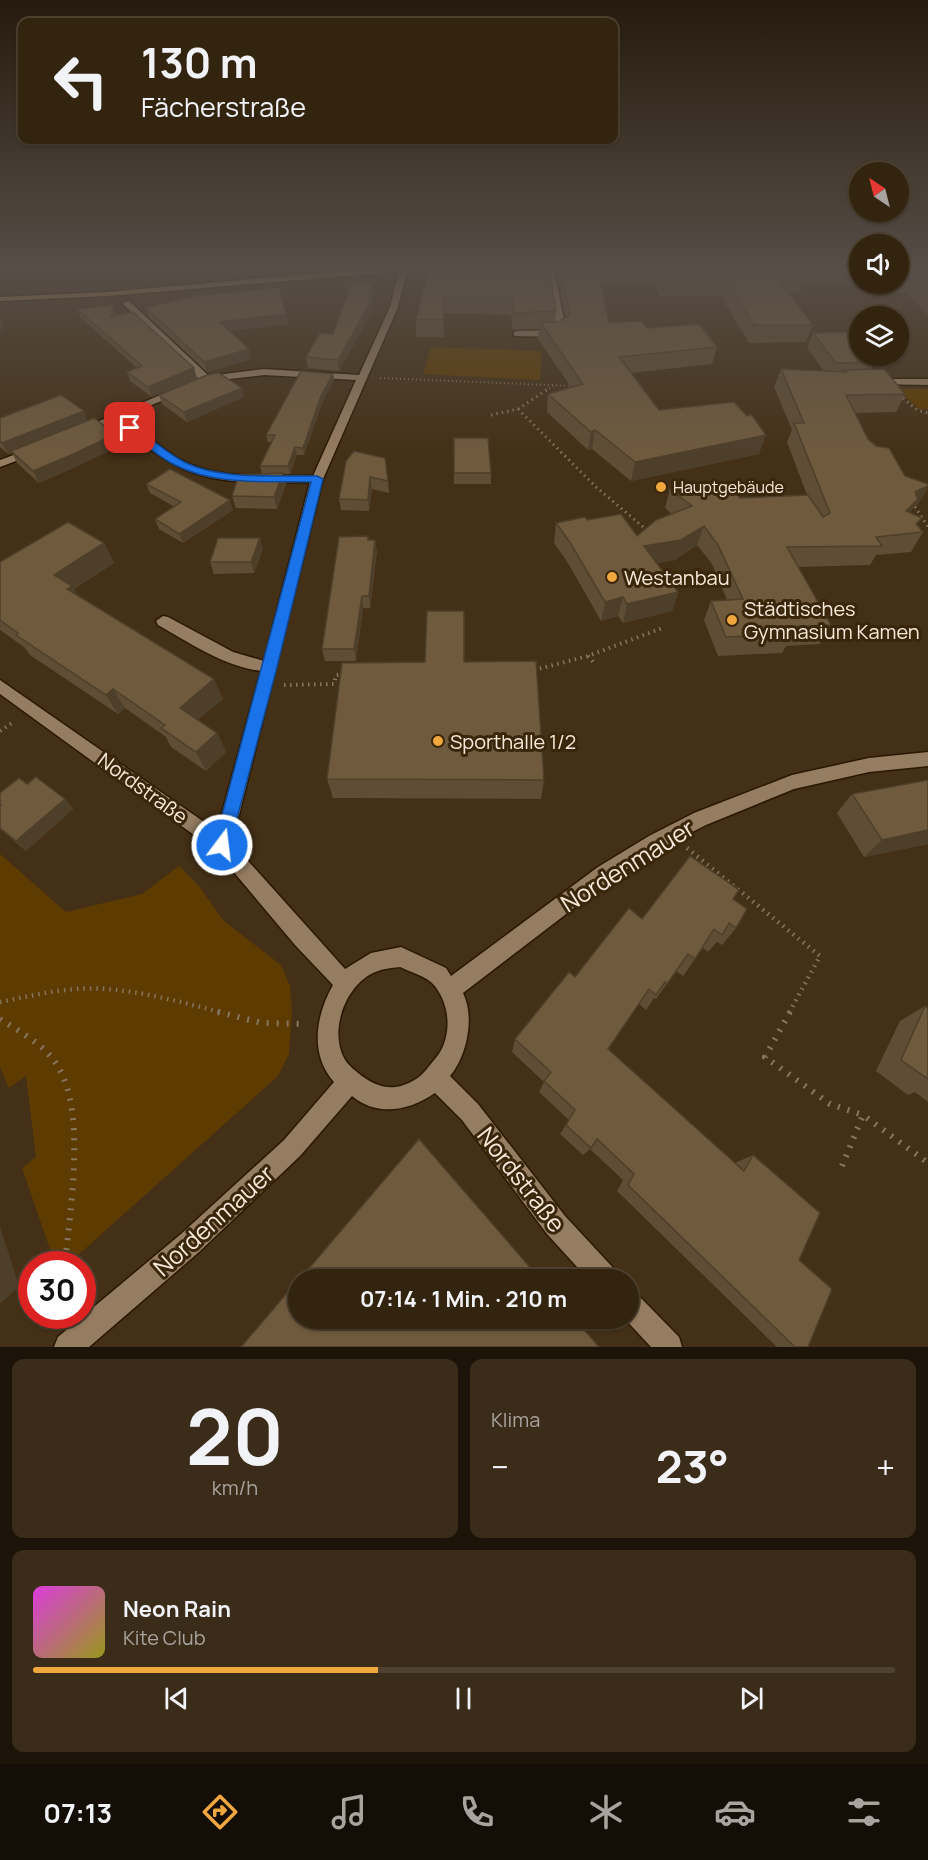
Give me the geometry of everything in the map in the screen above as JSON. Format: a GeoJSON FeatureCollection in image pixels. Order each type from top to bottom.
{"type":"FeatureCollection","features":[{"type":"Feature","properties":{"kind":"street"},"geometry":{"type":"LineString","coordinates":[[150,330],[198,383]]}},
{"type":"Feature","properties":{"kind":"street"},"geometry":{"type":"LineString","coordinates":[[222,845],[266,685],[317,479],[384,330]]}},
{"type":"Feature","properties":{"kind":"street"},"geometry":{"type":"LineString","coordinates":[[517,334],[556,334],[562,332],[562,330]]}},
{"type":"Feature","properties":{"kind":"street"},"geometry":{"type":"LineString","coordinates":[[73,434],[198,383],[250,372],[364,378]]}},
{"type":"Feature","properties":{"kind":"street"},"geometry":{"type":"LineString","coordinates":[[863,382],[928,382]]}},
{"type":"Feature","properties":{"kind":"street"},"geometry":{"type":"LineString","coordinates":[[115,417],[176,462],[195,470],[222,476],[317,479]]}},
{"type":"Feature","properties":{"kind":"street"},"geometry":{"type":"LineString","coordinates":[[0,464],[42,447]]}},
{"type":"Feature","properties":{"kind":"street"},"geometry":{"type":"LineString","coordinates":[[163,621],[220,653],[250,665],[270,667]]}},
{"type":"Feature","properties":{"kind":"street","name":"Nordstraße"},"geometry":{"type":"LineString","coordinates":[[0,686],[222,845],[302,938],[345,983]]}},
{"type":"Feature","properties":{"kind":"street","name":"Nordenmauer"},"geometry":{"type":"LineString","coordinates":[[451,989],[605,873],[670,833],[792,782],[869,765],[928,759]]}},
{"type":"Feature","properties":{"kind":"street"},"geometry":{"type":"LineString","coordinates":[[401,957],[421,962],[438,973],[451,989],[458,1011],[458,1035],[451,1059],[437,1079],[418,1092],[398,1098],[380,1099],[363,1094],[348,1083],[336,1066],[329,1046],[328,1025],[334,1002],[345,983],[362,968],[381,959],[401,957]]}},
{"type":"Feature","properties":{"kind":"street","name":"Nordstraße"},"geometry":{"type":"LineString","coordinates":[[437,1079],[470,1112],[556,1225],[597,1269]]}},
{"type":"Feature","properties":{"kind":"street","name":"Nordenmauer"},"geometry":{"type":"LineString","coordinates":[[68,1347],[190,1243],[292,1148],[348,1083]]}},
{"type":"Feature","properties":{"kind":"street"},"geometry":{"type":"LineString","coordinates":[[639,1315],[669,1347]]}},
{"type":"Feature","properties":{"kind":"path"},"geometry":{"type":"LineString","coordinates":[[364,378],[576,386]]}},
{"type":"Feature","properties":{"kind":"path"},"geometry":{"type":"LineString","coordinates":[[491,415],[518,409],[554,386]]}},
{"type":"Feature","properties":{"kind":"path"},"geometry":{"type":"LineString","coordinates":[[518,409],[596,487],[649,532]]}},
{"type":"Feature","properties":{"kind":"path"},"geometry":{"type":"LineString","coordinates":[[910,499],[928,527]]}},
{"type":"Feature","properties":{"kind":"path"},"geometry":{"type":"LineString","coordinates":[[524,672],[588,657],[665,627]]}},
{"type":"Feature","properties":{"kind":"path"},"geometry":{"type":"LineString","coordinates":[[588,657],[595,664]]}},
{"type":"Feature","properties":{"kind":"path"},"geometry":{"type":"LineString","coordinates":[[266,685],[334,684],[336,675],[347,674]]}},
{"type":"Feature","properties":{"kind":"path"},"geometry":{"type":"LineString","coordinates":[[670,833],[820,956],[765,1057],[830,1104],[863,1114],[928,1163]]}},
{"type":"Feature","properties":{"kind":"path"},"geometry":{"type":"LineString","coordinates":[[0,1002],[55,991],[104,989],[162,997],[262,1023],[328,1025]]}},
{"type":"Feature","properties":{"kind":"path"},"geometry":{"type":"LineString","coordinates":[[0,1019],[47,1053],[58,1066],[66,1083],[73,1137],[66,1251]]}},
{"type":"Feature","properties":{"kind":"path"},"geometry":{"type":"LineString","coordinates":[[842,1166],[863,1114]]}},
{"type":"Feature","properties":{"kind":"shaded area"},"geometry":{"type":"Polygon","coordinates":[[[431,347],[542,351],[540,380],[423,374],[431,347]]]}},
{"type":"Feature","properties":{"kind":"shaded area"},"geometry":{"type":"Polygon","coordinates":[[[897,389],[928,389],[928,409],[919,409],[897,389]]]}},
{"type":"Feature","properties":{"kind":"shaded area"},"geometry":{"type":"Polygon","coordinates":[[[0,854],[66,912],[142,894],[179,866],[198,885],[224,921],[281,965],[290,986],[292,1012],[289,1054],[278,1076],[83,1251],[51,1251],[22,1168],[36,1157],[26,1076],[9,1088],[0,1067],[0,854]]]}},
{"type":"Feature","properties":{"kind":"building"},"geometry":{"type":"Polygon","coordinates":[[[101,330],[152,330],[194,368],[148,387],[127,372],[142,366],[101,330]]]}},
{"type":"Feature","properties":{"kind":"building"},"geometry":{"type":"Polygon","coordinates":[[[169,330],[228,330],[249,349],[204,362],[169,330]]]}},
{"type":"Feature","properties":{"kind":"building"},"geometry":{"type":"Polygon","coordinates":[[[335,330],[355,330],[338,360],[306,357],[320,333],[333,334],[335,330]]]}},
{"type":"Feature","properties":{"kind":"building"},"geometry":{"type":"Polygon","coordinates":[[[545,330],[704,330],[717,347],[619,357],[659,410],[734,402],[747,416],[751,414],[766,435],[635,462],[595,430],[591,432],[548,394],[583,384],[545,330]]]}},
{"type":"Feature","properties":{"kind":"building"},"geometry":{"type":"Polygon","coordinates":[[[849,332],[849,363],[836,363],[813,333],[849,332]]]}},
{"type":"Feature","properties":{"kind":"building"},"geometry":{"type":"Polygon","coordinates":[[[781,369],[846,372],[844,370],[884,369],[905,394],[846,395],[868,439],[876,446],[889,448],[905,476],[928,484],[915,492],[918,499],[906,511],[922,518],[916,524],[923,532],[876,537],[882,546],[787,547],[831,625],[789,627],[792,634],[726,637],[711,601],[743,599],[718,545],[704,526],[681,540],[644,546],[678,592],[627,604],[623,597],[605,602],[556,523],[585,517],[587,520],[621,514],[637,536],[656,520],[692,506],[670,489],[729,483],[740,498],[808,495],[823,517],[830,513],[794,423],[804,423],[781,369]]]}},
{"type":"Feature","properties":{"kind":"building"},"geometry":{"type":"Polygon","coordinates":[[[301,371],[333,374],[321,396],[303,448],[295,447],[288,466],[260,466],[275,435],[266,435],[301,371]]]}},
{"type":"Feature","properties":{"kind":"building"},"geometry":{"type":"Polygon","coordinates":[[[219,373],[242,388],[184,412],[159,395],[207,375],[219,373]]]}},
{"type":"Feature","properties":{"kind":"building"},"geometry":{"type":"Polygon","coordinates":[[[61,395],[84,411],[2,443],[0,441],[0,418],[61,395]]]}},
{"type":"Feature","properties":{"kind":"building"},"geometry":{"type":"Polygon","coordinates":[[[94,418],[116,434],[33,471],[11,451],[94,418]]]}},
{"type":"Feature","properties":{"kind":"building"},"geometry":{"type":"Polygon","coordinates":[[[454,438],[488,438],[491,473],[454,473],[454,438]]]}},
{"type":"Feature","properties":{"kind":"building"},"geometry":{"type":"Polygon","coordinates":[[[354,451],[385,458],[388,481],[370,477],[368,500],[339,499],[346,461],[354,451]]]}},
{"type":"Feature","properties":{"kind":"building"},"geometry":{"type":"Polygon","coordinates":[[[170,469],[230,500],[179,534],[155,519],[181,502],[146,484],[170,469]]]}},
{"type":"Feature","properties":{"kind":"building"},"geometry":{"type":"Polygon","coordinates":[[[283,473],[274,497],[232,496],[239,475],[283,473]]]}},
{"type":"Feature","properties":{"kind":"building"},"geometry":{"type":"Polygon","coordinates":[[[68,522],[104,543],[54,575],[72,586],[67,589],[214,679],[180,708],[217,733],[196,752],[161,728],[165,725],[113,689],[106,695],[16,635],[18,633],[0,620],[0,562],[68,522]]]}},
{"type":"Feature","properties":{"kind":"building"},"geometry":{"type":"Polygon","coordinates":[[[368,536],[368,540],[375,540],[369,596],[362,596],[354,649],[322,649],[339,537],[368,536]]]}},
{"type":"Feature","properties":{"kind":"building"},"geometry":{"type":"Polygon","coordinates":[[[218,538],[260,538],[251,562],[210,562],[218,538]]]}},
{"type":"Feature","properties":{"kind":"building","name":"Sporthalle 1/2"},"geometry":{"type":"Polygon","coordinates":[[[427,611],[464,611],[464,662],[536,661],[544,780],[327,779],[342,663],[425,662],[427,611]]]}},
{"type":"Feature","properties":{"kind":"building"},"geometry":{"type":"Polygon","coordinates":[[[36,777],[65,799],[16,841],[0,828],[0,793],[19,778],[27,784],[36,777]]]}},
{"type":"Feature","properties":{"kind":"building"},"geometry":{"type":"Polygon","coordinates":[[[928,780],[928,830],[882,840],[852,794],[928,780]]]}},
{"type":"Feature","properties":{"kind":"building"},"geometry":{"type":"Polygon","coordinates":[[[690,856],[739,890],[733,899],[747,909],[736,928],[729,923],[722,935],[714,929],[695,959],[688,954],[667,984],[665,982],[656,995],[649,989],[608,1049],[744,1171],[753,1155],[820,1213],[799,1260],[832,1289],[808,1347],[795,1347],[628,1185],[634,1174],[597,1139],[591,1148],[566,1125],[575,1110],[544,1081],[551,1072],[515,1039],[569,972],[575,977],[629,908],[642,919],[690,856]]]}},
{"type":"Feature","properties":{"kind":"building"},"geometry":{"type":"Polygon","coordinates":[[[925,1006],[928,1009],[928,1079],[901,1060],[925,1006]]]}},
{"type":"Feature","properties":{"kind":"building"},"geometry":{"type":"Polygon","coordinates":[[[419,1139],[531,1269],[308,1269],[419,1139]]]}},
{"type":"Feature","properties":{"kind":"building"},"geometry":{"type":"Polygon","coordinates":[[[288,1292],[288,1329],[583,1329],[599,1347],[241,1347],[288,1292]]]}},
{"type":"Feature","properties":{"kind":"place","name":"Hauptgebäude"},"geometry":{"type":"Point","coordinates":[661,487]}},
{"type":"Feature","properties":{"kind":"place","name":"Westanbau"},"geometry":{"type":"Point","coordinates":[612,577]}},
{"type":"Feature","properties":{"kind":"place","name":"Städtisches Gymnasium Kamen"},"geometry":{"type":"Point","coordinates":[732,620]}},
{"type":"Feature","properties":{"kind":"place","name":"Sporthalle 1/2"},"geometry":{"type":"Point","coordinates":[438,741]}},
{"type":"Feature","properties":{"kind":"route"},"geometry":{"type":"LineString","coordinates":[[130,428],[176,462],[195,470],[222,476],[317,479],[222,845]]}}]}
